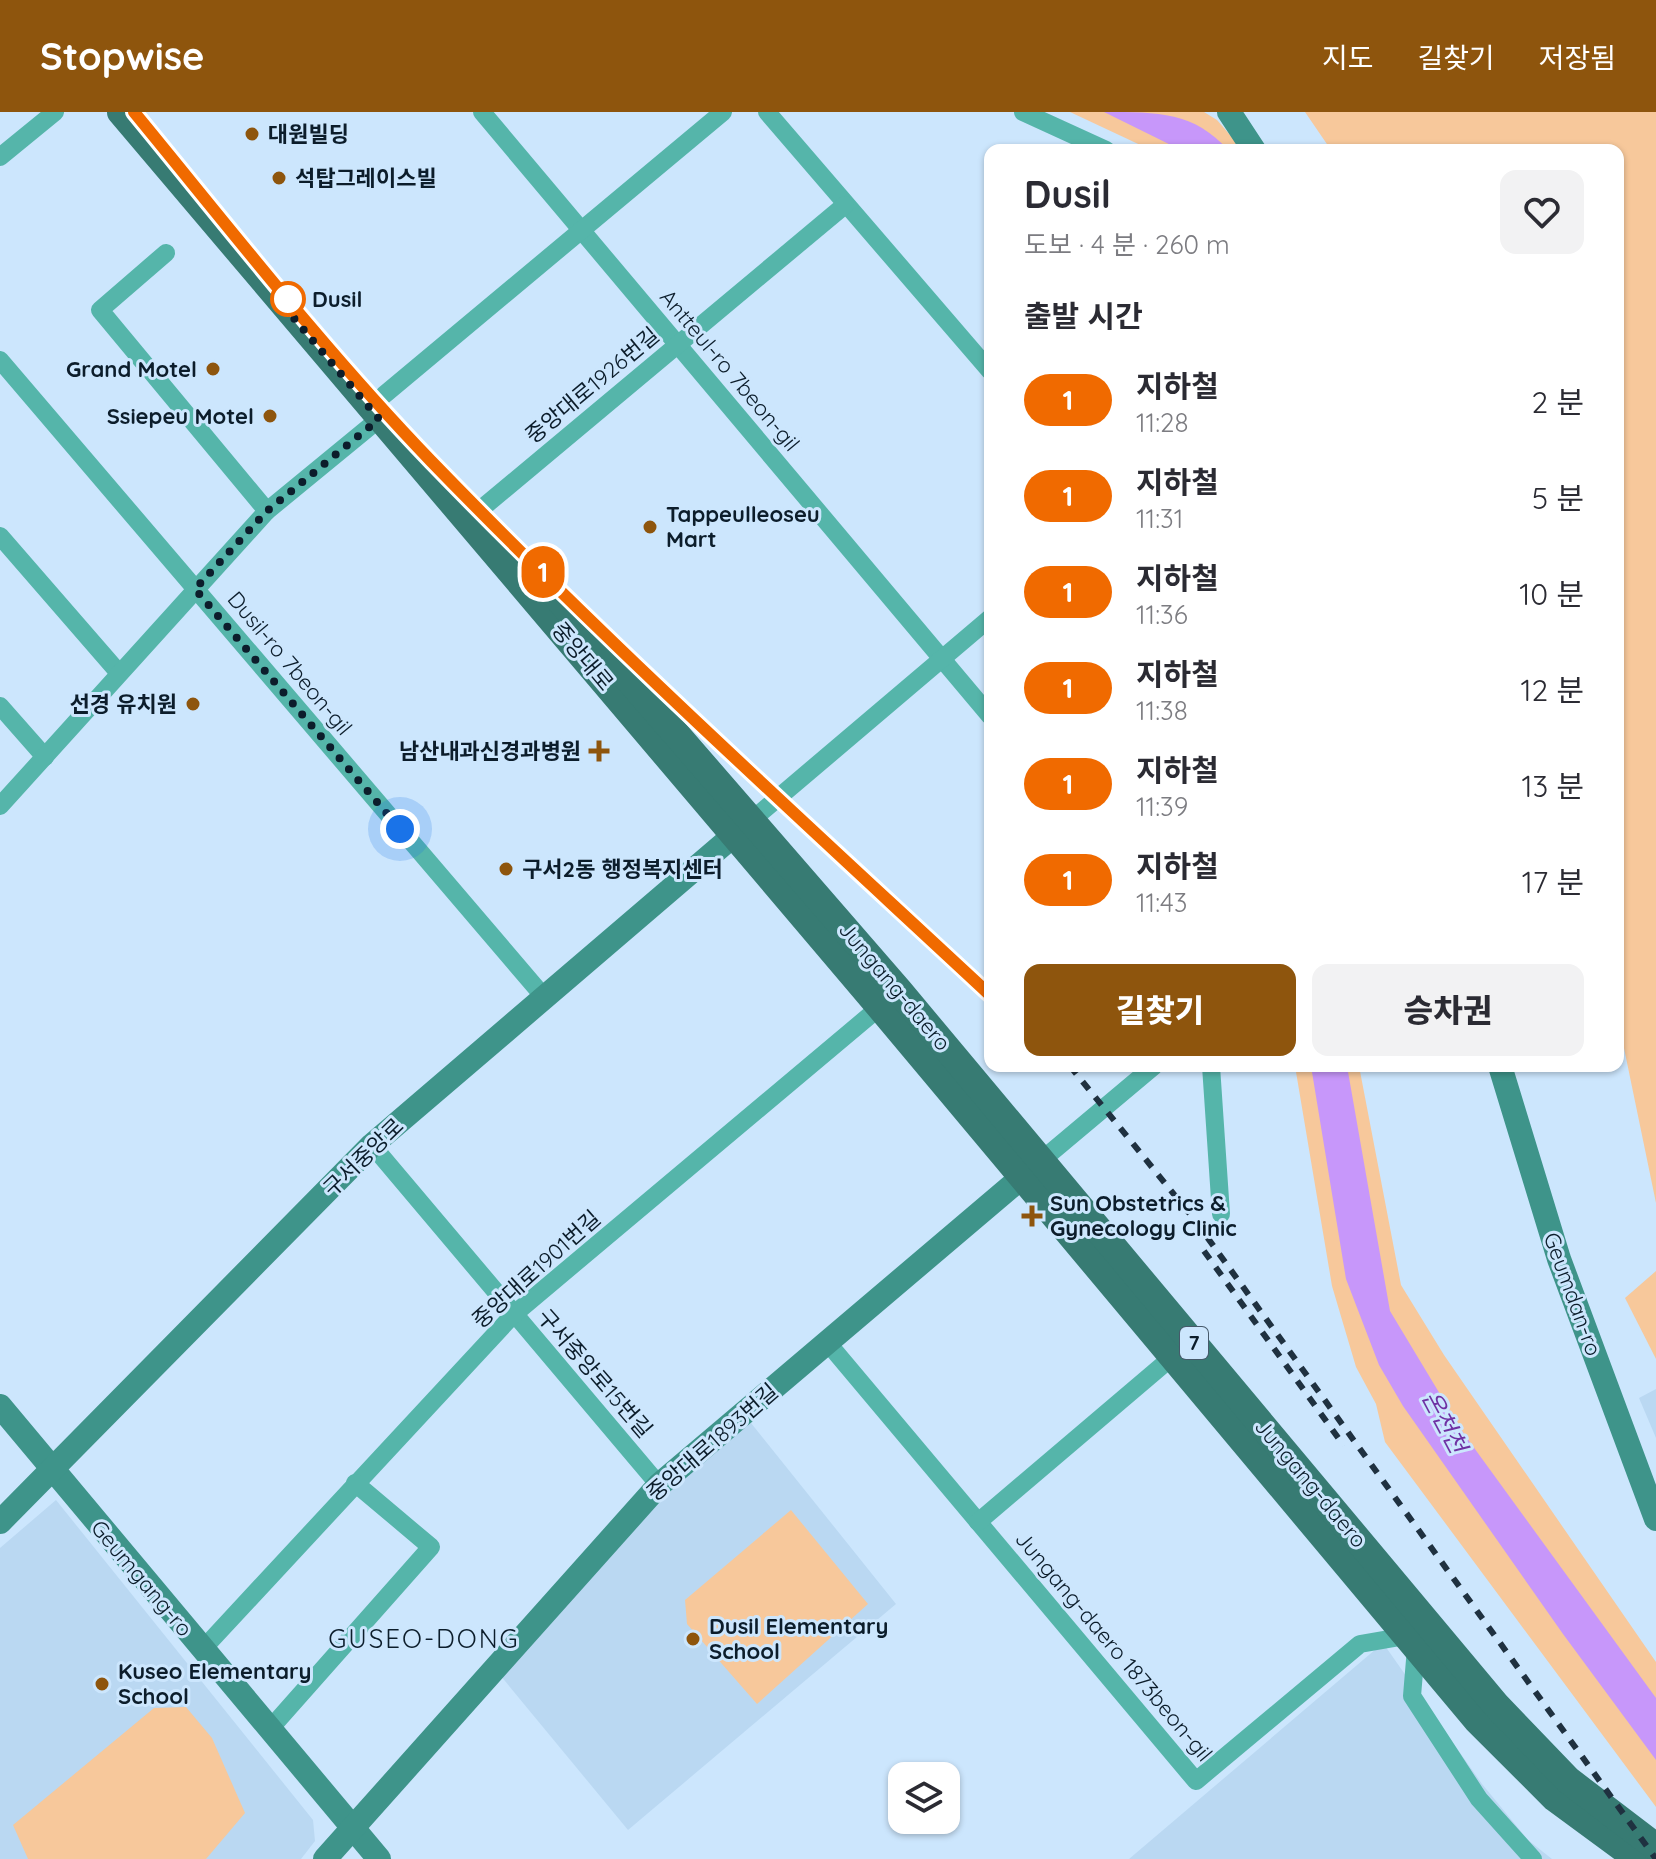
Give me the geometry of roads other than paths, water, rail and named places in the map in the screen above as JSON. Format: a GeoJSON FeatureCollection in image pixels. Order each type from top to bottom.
{"type":"FeatureCollection","features":[{"type":"Feature","properties":{"kind":"main road","name":"중앙대로"},"geometry":{"type":"LineString","coordinates":[[121,112],[381,407],[743,827]]}},
{"type":"Feature","properties":{"kind":"main road","name":"Jungang-daero"},"geometry":{"type":"LineString","coordinates":[[144,112],[381,407],[481,509],[1031,1169],[1496,1705],[1568,1780],[1656,1847]]}},
{"type":"Feature","properties":{"kind":"main road","name":"Jungang-daero"},"geometry":{"type":"LineString","coordinates":[[1031,1169],[1171,1358],[1477,1720],[1555,1798],[1638,1859]]}},
{"type":"Feature","properties":{"kind":"street"},"geometry":{"type":"LineString","coordinates":[[0,157],[55,112]]}},
{"type":"Feature","properties":{"kind":"street","name":"Antteul-ro 7beon-gil"},"geometry":{"type":"LineString","coordinates":[[482,112],[984,709]]}},
{"type":"Feature","properties":{"kind":"street"},"geometry":{"type":"LineString","coordinates":[[0,806],[267,511],[581,230],[723,112]]}},
{"type":"Feature","properties":{"kind":"street"},"geometry":{"type":"LineString","coordinates":[[767,112],[984,364]]}},
{"type":"Feature","properties":{"kind":"street"},"geometry":{"type":"LineString","coordinates":[[1023,112],[1093,144]]}},
{"type":"Feature","properties":{"kind":"street"},"geometry":{"type":"LineString","coordinates":[[1229,112],[1250,144]]}},
{"type":"Feature","properties":{"kind":"street","name":"중앙대로1926번길"},"geometry":{"type":"LineString","coordinates":[[481,509],[845,205]]}},
{"type":"Feature","properties":{"kind":"street"},"geometry":{"type":"LineString","coordinates":[[166,253],[100,310],[267,511]]}},
{"type":"Feature","properties":{"kind":"street","name":"Dusil-ro 7beon-gil"},"geometry":{"type":"LineString","coordinates":[[0,360],[544,997]]}},
{"type":"Feature","properties":{"kind":"street"},"geometry":{"type":"LineString","coordinates":[[0,536],[119,673]]}},
{"type":"Feature","properties":{"kind":"street"},"geometry":{"type":"LineString","coordinates":[[743,827],[984,623]]}},
{"type":"Feature","properties":{"kind":"street"},"geometry":{"type":"LineString","coordinates":[[0,706],[45,757]]}},
{"type":"Feature","properties":{"kind":"street","name":"구서중앙로"},"geometry":{"type":"LineString","coordinates":[[0,1522],[372,1145],[743,827]]}},
{"type":"Feature","properties":{"kind":"street","name":"중앙대로1901번길"},"geometry":{"type":"LineString","coordinates":[[202,1650],[513,1315],[890,999]]}},
{"type":"Feature","properties":{"kind":"street"},"geometry":{"type":"LineString","coordinates":[[1031,1169],[1147,1072]]}},
{"type":"Feature","properties":{"kind":"street"},"geometry":{"type":"LineString","coordinates":[[1211,1072],[1221,1214]]}},
{"type":"Feature","properties":{"kind":"street","name":"Geumdan-ro"},"geometry":{"type":"LineString","coordinates":[[1502,1072],[1559,1259],[1656,1519]]}},
{"type":"Feature","properties":{"kind":"street","name":"구서중앙로15번길"},"geometry":{"type":"LineString","coordinates":[[372,1145],[659,1485]]}},
{"type":"Feature","properties":{"kind":"street","name":"중앙대로1893번길"},"geometry":{"type":"LineString","coordinates":[[325,1859],[659,1485],[1031,1169]]}},
{"type":"Feature","properties":{"kind":"street","name":"Jungang-daero 1873beon-gil"},"geometry":{"type":"LineString","coordinates":[[827,1342],[1196,1781],[1360,1644],[1411,1642]]}},
{"type":"Feature","properties":{"kind":"street"},"geometry":{"type":"LineString","coordinates":[[978,1522],[1171,1358]]}},
{"type":"Feature","properties":{"kind":"street","name":"Geumgang-ro"},"geometry":{"type":"LineString","coordinates":[[0,1406],[379,1859]]}},
{"type":"Feature","properties":{"kind":"street"},"geometry":{"type":"LineString","coordinates":[[269,1730],[431,1547],[355,1483]]}},
{"type":"Feature","properties":{"kind":"street"},"geometry":{"type":"LineString","coordinates":[[1411,1642],[1412,1696],[1479,1799],[1533,1859]]}},
{"type":"Feature","properties":{"kind":"water"},"geometry":{"type":"Polygon","coordinates":[[[1104,112],[1174,117],[1202,128],[1222,144],[1169,144],[1104,112]]]}},
{"type":"Feature","properties":{"kind":"water","name":"온천천"},"geometry":{"type":"Polygon","coordinates":[[[1312,1072],[1348,1072],[1390,1311],[1464,1434],[1656,1698],[1656,1760],[1403,1406],[1379,1365],[1346,1279],[1312,1072]]]}},
{"type":"Feature","properties":{"kind":"railway"},"geometry":{"type":"LineString","coordinates":[[894,905],[984,989]]}},
{"type":"Feature","properties":{"kind":"railway"},"geometry":{"type":"LineString","coordinates":[[1075,1072],[1194,1219],[1656,1859]]}},
{"type":"Feature","properties":{"kind":"railway"},"geometry":{"type":"LineString","coordinates":[[1204,1251],[1344,1446]]}},
{"type":"Feature","properties":{"kind":"metro line","name":"1"},"geometry":{"type":"LineString","coordinates":[[134,112],[302,316],[429,458],[768,790],[984,989]]}},
{"type":"Feature","properties":{"kind":"place","name":"대원빌딩"},"geometry":{"type":"Point","coordinates":[252,134]}},
{"type":"Feature","properties":{"kind":"place","name":"석탑그레이스빌"},"geometry":{"type":"Point","coordinates":[279,178]}},
{"type":"Feature","properties":{"kind":"place","name":"Dusil"},"geometry":{"type":"Point","coordinates":[288,299]}},
{"type":"Feature","properties":{"kind":"place","name":"Grand Motel"},"geometry":{"type":"Point","coordinates":[213,369]}},
{"type":"Feature","properties":{"kind":"place","name":"Ssiepeu Motel"},"geometry":{"type":"Point","coordinates":[270,416]}},
{"type":"Feature","properties":{"kind":"place","name":"Tappeulleoseu Mart"},"geometry":{"type":"Point","coordinates":[650,527]}},
{"type":"Feature","properties":{"kind":"place","name":"선경 유치원"},"geometry":{"type":"Point","coordinates":[193,704]}},
{"type":"Feature","properties":{"kind":"place","name":"남산내과신경과병원"},"geometry":{"type":"Point","coordinates":[599,751]}},
{"type":"Feature","properties":{"kind":"place","name":"구서2동 행정복지센터"},"geometry":{"type":"Point","coordinates":[506,869]}},
{"type":"Feature","properties":{"kind":"place","name":"Sun Obstetrics & Gynecology Clinic"},"geometry":{"type":"Point","coordinates":[1032,1216]}},
{"type":"Feature","properties":{"kind":"place","name":"Dusil Elementary School"},"geometry":{"type":"Point","coordinates":[693,1639]}},
{"type":"Feature","properties":{"kind":"place","name":"Kuseo Elementary School"},"geometry":{"type":"Point","coordinates":[102,1684]}},
{"type":"Feature","properties":{"kind":"district","name":"GUSEO-DONG"},"geometry":{"type":"Point","coordinates":[424,1639]}}]}
